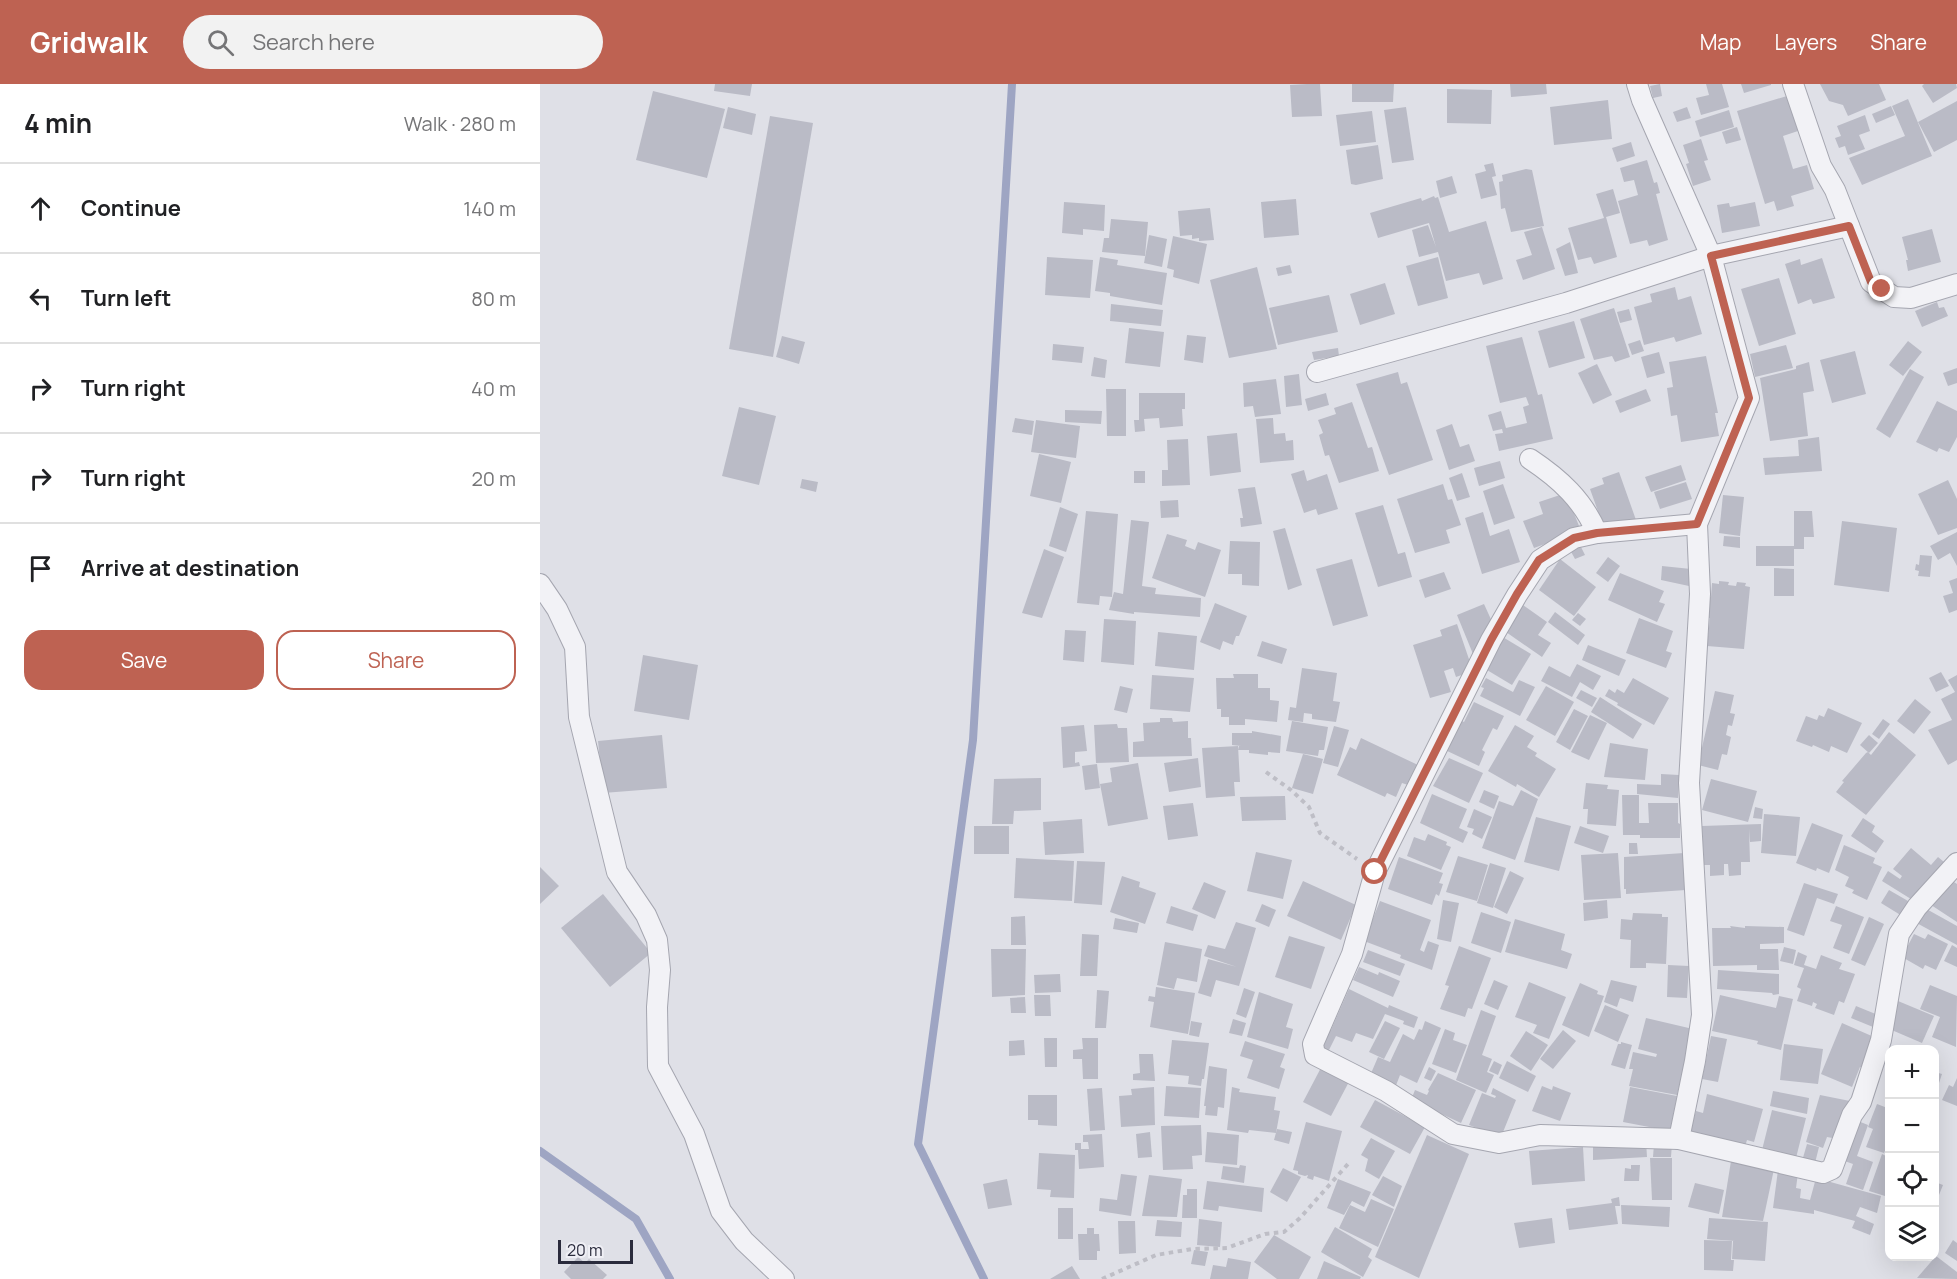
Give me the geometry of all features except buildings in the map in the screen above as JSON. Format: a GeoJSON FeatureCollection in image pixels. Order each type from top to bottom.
{"type":"FeatureCollection","features":[{"type":"Feature","properties":{"kind":"street"},"geometry":{"type":"LineString","coordinates":[[1637,84],[1711,256],[1749,398],[1697,524],[1700,594],[1689,783],[1702,1015],[1679,1139]]}},
{"type":"Feature","properties":{"kind":"street"},"geometry":{"type":"LineString","coordinates":[[1792,84],[1821,166],[1835,190],[1871,282],[1894,297],[1911,298],[1957,284]]}},
{"type":"Feature","properties":{"kind":"street"},"geometry":{"type":"LineString","coordinates":[[1317,372],[1566,303],[1711,256],[1849,226]]}},
{"type":"Feature","properties":{"kind":"street"},"geometry":{"type":"LineString","coordinates":[[1530,459],[1553,474],[1571,493],[1588,512],[1597,533]]}},
{"type":"Feature","properties":{"kind":"street"},"geometry":{"type":"LineString","coordinates":[[1697,524],[1597,533],[1574,538],[1539,560],[1517,594],[1452,717],[1375,872],[1352,954],[1313,1044],[1315,1055],[1386,1091],[1453,1134],[1499,1143],[1540,1135],[1679,1139],[1823,1173],[1832,1169],[1852,1115],[1861,1102],[1881,1040],[1899,934],[1917,907],[1957,863]]}},
{"type":"Feature","properties":{"kind":"street"},"geometry":{"type":"LineString","coordinates":[[540,584],[557,609],[575,647],[579,717],[617,872],[646,915],[657,940],[660,970],[657,1007],[658,1066],[694,1134],[721,1211],[744,1241],[784,1279]]}},
{"type":"Feature","properties":{"kind":"path"},"geometry":{"type":"LineString","coordinates":[[1266,772],[1291,790],[1309,807],[1320,833],[1375,872]]}},
{"type":"Feature","properties":{"kind":"path"},"geometry":{"type":"LineString","coordinates":[[1102,1279],[1156,1255],[1192,1249],[1227,1248],[1265,1234],[1284,1232],[1300,1218],[1348,1164]]}},
{"type":"Feature","properties":{"kind":"waterway"},"geometry":{"type":"LineString","coordinates":[[984,1279],[918,1144],[973,740],[1012,84]]}},
{"type":"Feature","properties":{"kind":"waterway"},"geometry":{"type":"LineString","coordinates":[[540,1151],[636,1219],[670,1279]]}},
{"type":"Feature","properties":{"kind":"route"},"geometry":{"type":"LineString","coordinates":[[1375,872],[1491,640],[1539,560],[1574,538],[1597,533],[1697,524],[1749,398],[1711,256],[1849,226],[1871,282],[1882,289]]}}]}
